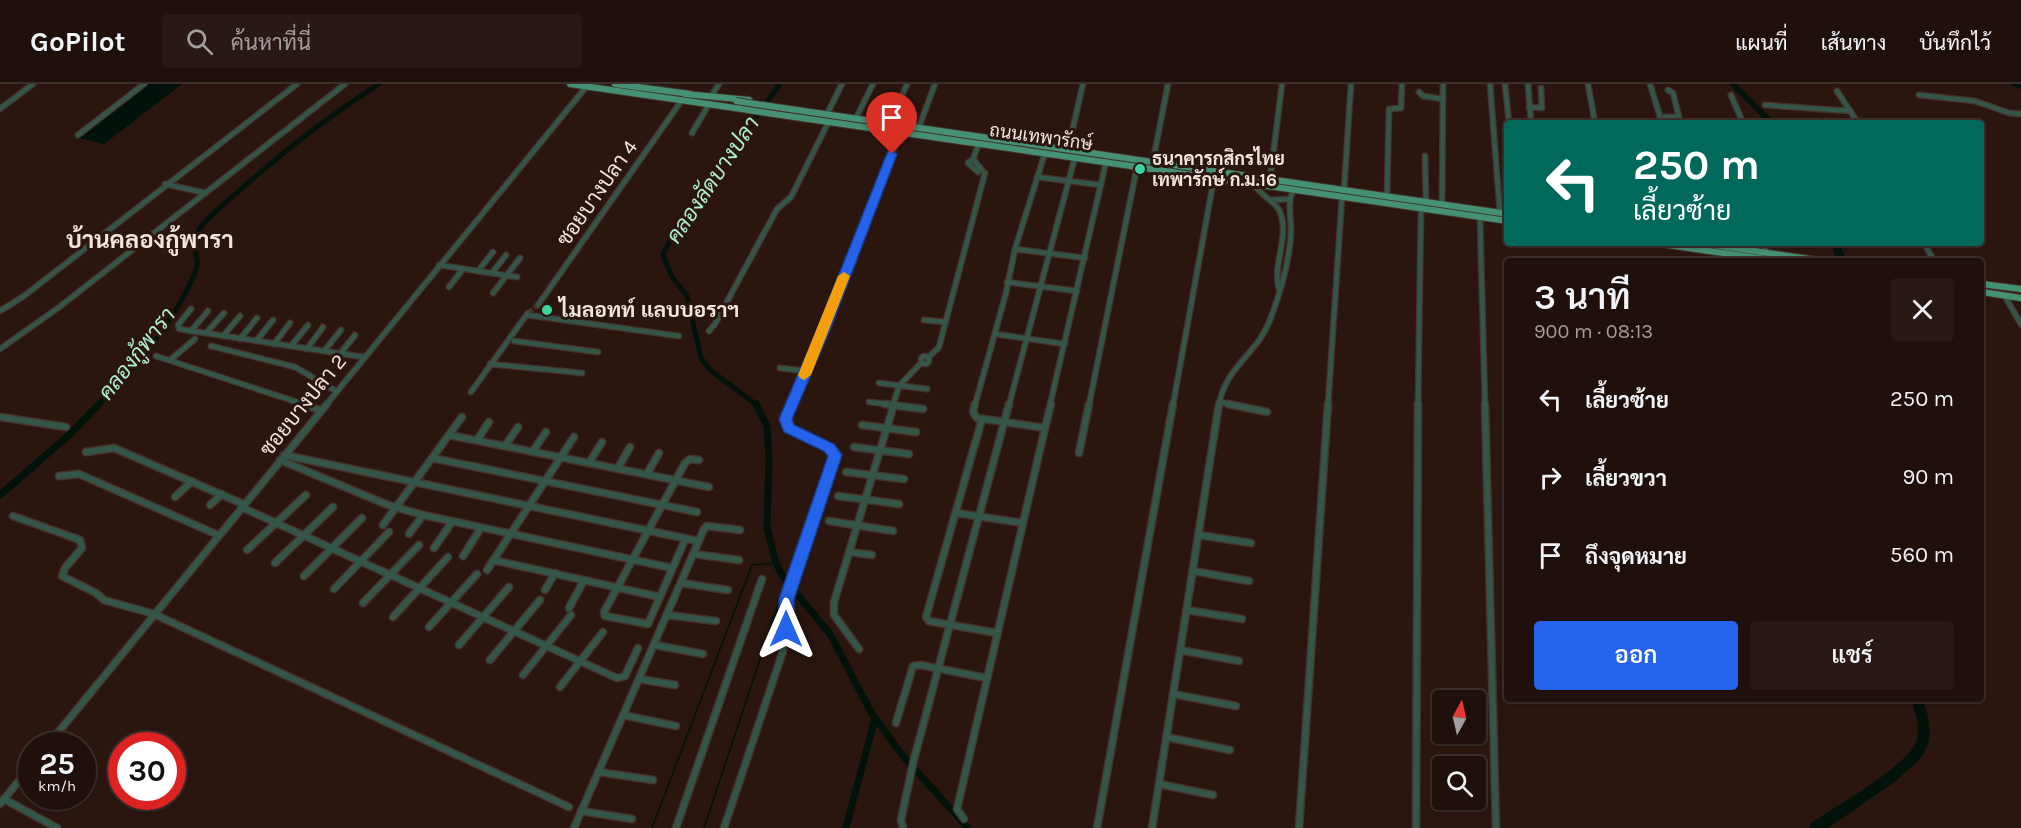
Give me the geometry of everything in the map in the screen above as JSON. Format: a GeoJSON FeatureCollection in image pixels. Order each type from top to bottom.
{"type":"FeatureCollection","features":[{"type":"Feature","properties":{"kind":"main road","name":"ถนนเทพารักษ์"},"geometry":{"type":"LineString","coordinates":[[570,84],[684,98],[736,101],[856,118],[1153,161],[1343,194]]}},
{"type":"Feature","properties":{"kind":"main road","name":"ถนนเทพารักษ์"},"geometry":{"type":"LineString","coordinates":[[615,84],[735,108],[1293,190],[1366,197],[1504,220]]}},
{"type":"Feature","properties":{"kind":"main road"},"geometry":{"type":"LineString","coordinates":[[712,95],[755,101],[758,107],[748,112],[708,106],[684,98],[712,95]]}},
{"type":"Feature","properties":{"kind":"main road"},"geometry":{"type":"LineString","coordinates":[[776,114],[766,115],[763,112],[770,104],[783,105],[784,108]]}},
{"type":"Feature","properties":{"kind":"main road","name":"ถนนเทพารักษ์"},"geometry":{"type":"LineString","coordinates":[[1366,197],[1387,197],[1504,214]]}},
{"type":"Feature","properties":{"kind":"main road"},"geometry":{"type":"LineString","coordinates":[[1675,246],[1758,258]]}},
{"type":"Feature","properties":{"kind":"main road"},"geometry":{"type":"LineString","coordinates":[[1720,246],[1801,258]]}},
{"type":"Feature","properties":{"kind":"main road"},"geometry":{"type":"LineString","coordinates":[[1984,284],[2021,290]]}},
{"type":"Feature","properties":{"kind":"main road"},"geometry":{"type":"LineString","coordinates":[[1984,292],[2021,298]]}},
{"type":"Feature","properties":{"kind":"street"},"geometry":{"type":"LineString","coordinates":[[0,109],[33,84]]}},
{"type":"Feature","properties":{"kind":"street"},"geometry":{"type":"LineString","coordinates":[[78,135],[144,84]]}},
{"type":"Feature","properties":{"kind":"street"},"geometry":{"type":"LineString","coordinates":[[0,311],[24,296],[165,184],[297,84]]}},
{"type":"Feature","properties":{"kind":"street"},"geometry":{"type":"LineString","coordinates":[[0,349],[148,239],[345,84]]}},
{"type":"Feature","properties":{"kind":"street"},"geometry":{"type":"LineString","coordinates":[[712,95],[719,84]]}},
{"type":"Feature","properties":{"kind":"street"},"geometry":{"type":"LineString","coordinates":[[827,114],[842,84]]}},
{"type":"Feature","properties":{"kind":"street"},"geometry":{"type":"LineString","coordinates":[[856,118],[873,84]]}},
{"type":"Feature","properties":{"kind":"street"},"geometry":{"type":"LineString","coordinates":[[891,123],[907,84]]}},
{"type":"Feature","properties":{"kind":"street"},"geometry":{"type":"LineString","coordinates":[[919,127],[935,84]]}},
{"type":"Feature","properties":{"kind":"street"},"geometry":{"type":"LineString","coordinates":[[1068,149],[1083,84]]}},
{"type":"Feature","properties":{"kind":"street"},"geometry":{"type":"LineString","coordinates":[[1153,161],[1168,84]]}},
{"type":"Feature","properties":{"kind":"street"},"geometry":{"type":"LineString","coordinates":[[1269,180],[1282,84]]}},
{"type":"Feature","properties":{"kind":"street"},"geometry":{"type":"LineString","coordinates":[[1299,828],[1351,84]]}},
{"type":"Feature","properties":{"kind":"street"},"geometry":{"type":"LineString","coordinates":[[1387,197],[1389,109],[1401,108],[1402,84]]}},
{"type":"Feature","properties":{"kind":"street"},"geometry":{"type":"LineString","coordinates":[[1442,205],[1443,84]]}},
{"type":"Feature","properties":{"kind":"street"},"geometry":{"type":"LineString","coordinates":[[1490,84],[1500,213]]}},
{"type":"Feature","properties":{"kind":"street"},"geometry":{"type":"LineString","coordinates":[[1505,84],[1509,120]]}},
{"type":"Feature","properties":{"kind":"street"},"geometry":{"type":"LineString","coordinates":[[1528,84],[1531,120]]}},
{"type":"Feature","properties":{"kind":"street"},"geometry":{"type":"LineString","coordinates":[[1588,84],[1594,120]]}},
{"type":"Feature","properties":{"kind":"street"},"geometry":{"type":"LineString","coordinates":[[1650,84],[1663,120]]}},
{"type":"Feature","properties":{"kind":"street","name":"ซอยบางปลา 2"},"geometry":{"type":"LineString","coordinates":[[58,732],[586,87]]}},
{"type":"Feature","properties":{"kind":"street"},"geometry":{"type":"LineString","coordinates":[[1529,107],[1542,108],[1540,87]]}},
{"type":"Feature","properties":{"kind":"street"},"geometry":{"type":"LineString","coordinates":[[1664,120],[1665,117],[1679,117],[1673,93],[1668,90]]}},
{"type":"Feature","properties":{"kind":"street"},"geometry":{"type":"LineString","coordinates":[[1837,91],[1855,120]]}},
{"type":"Feature","properties":{"kind":"street"},"geometry":{"type":"LineString","coordinates":[[1419,92],[1423,96],[1443,99]]}},
{"type":"Feature","properties":{"kind":"street"},"geometry":{"type":"LineString","coordinates":[[1919,94],[1975,100],[2004,111],[2021,114]]}},
{"type":"Feature","properties":{"kind":"street"},"geometry":{"type":"LineString","coordinates":[[1731,95],[1742,120]]}},
{"type":"Feature","properties":{"kind":"street","name":"ซอยบางปลา 4"},"geometry":{"type":"LineString","coordinates":[[538,305],[684,98]]}},
{"type":"Feature","properties":{"kind":"street"},"geometry":{"type":"LineString","coordinates":[[1765,105],[1850,111]]}},
{"type":"Feature","properties":{"kind":"street"},"geometry":{"type":"LineString","coordinates":[[692,133],[708,106]]}},
{"type":"Feature","properties":{"kind":"street"},"geometry":{"type":"LineString","coordinates":[[709,331],[777,209],[791,197],[829,121]]}},
{"type":"Feature","properties":{"kind":"street"},"geometry":{"type":"LineString","coordinates":[[723,828],[783,651],[786,599],[835,455],[829,448],[788,428],[785,423],[901,131]]}},
{"type":"Feature","properties":{"kind":"street"},"geometry":{"type":"LineString","coordinates":[[859,649],[832,610],[899,386],[921,363],[929,362],[928,358],[939,347],[981,172],[968,163],[973,159],[979,143]]}},
{"type":"Feature","properties":{"kind":"street"},"geometry":{"type":"LineString","coordinates":[[1045,153],[1015,249],[995,334],[973,412],[975,417],[982,419],[1045,428]]}},
{"type":"Feature","properties":{"kind":"street"},"geometry":{"type":"LineString","coordinates":[[1425,156],[1426,202]]}},
{"type":"Feature","properties":{"kind":"street"},"geometry":{"type":"LineString","coordinates":[[903,828],[901,820],[914,759],[1075,157]]}},
{"type":"Feature","properties":{"kind":"street"},"geometry":{"type":"LineString","coordinates":[[964,819],[957,809],[1107,162]]}},
{"type":"Feature","properties":{"kind":"street"},"geometry":{"type":"LineString","coordinates":[[1079,453],[1137,167]]}},
{"type":"Feature","properties":{"kind":"street"},"geometry":{"type":"LineString","coordinates":[[1037,177],[1101,185]]}},
{"type":"Feature","properties":{"kind":"street"},"geometry":{"type":"LineString","coordinates":[[1097,828],[1214,178]]}},
{"type":"Feature","properties":{"kind":"street"},"geometry":{"type":"LineString","coordinates":[[165,184],[206,193]]}},
{"type":"Feature","properties":{"kind":"street"},"geometry":{"type":"LineString","coordinates":[[1152,828],[1219,402],[1227,380],[1267,327],[1274,312],[1279,289],[1276,276],[1282,226],[1279,208],[1260,194],[1254,184]]}},
{"type":"Feature","properties":{"kind":"street"},"geometry":{"type":"LineString","coordinates":[[1279,289],[1284,283],[1286,270],[1291,231],[1289,199],[1293,190]]}},
{"type":"Feature","properties":{"kind":"street"},"geometry":{"type":"LineString","coordinates":[[1271,200],[1289,199]]}},
{"type":"Feature","properties":{"kind":"street"},"geometry":{"type":"LineString","coordinates":[[1279,208],[1289,207]]}},
{"type":"Feature","properties":{"kind":"street"},"geometry":{"type":"LineString","coordinates":[[1416,828],[1418,306],[1421,208]]}},
{"type":"Feature","properties":{"kind":"street"},"geometry":{"type":"LineString","coordinates":[[1480,217],[1496,828]]}},
{"type":"Feature","properties":{"kind":"street"},"geometry":{"type":"LineString","coordinates":[[148,239],[164,248]]}},
{"type":"Feature","properties":{"kind":"street"},"geometry":{"type":"LineString","coordinates":[[1764,246],[1767,253]]}},
{"type":"Feature","properties":{"kind":"street"},"geometry":{"type":"LineString","coordinates":[[1015,249],[1085,258]]}},
{"type":"Feature","properties":{"kind":"street"},"geometry":{"type":"LineString","coordinates":[[478,271],[493,252]]}},
{"type":"Feature","properties":{"kind":"street"},"geometry":{"type":"LineString","coordinates":[[492,273],[506,255]]}},
{"type":"Feature","properties":{"kind":"street"},"geometry":{"type":"LineString","coordinates":[[494,293],[520,258]]}},
{"type":"Feature","properties":{"kind":"street"},"geometry":{"type":"LineString","coordinates":[[439,265],[517,277]]}},
{"type":"Feature","properties":{"kind":"street"},"geometry":{"type":"LineString","coordinates":[[449,287],[463,269]]}},
{"type":"Feature","properties":{"kind":"street"},"geometry":{"type":"LineString","coordinates":[[1007,282],[1077,291]]}},
{"type":"Feature","properties":{"kind":"street"},"geometry":{"type":"LineString","coordinates":[[2004,295],[2021,324]]}},
{"type":"Feature","properties":{"kind":"street"},"geometry":{"type":"LineString","coordinates":[[191,309],[178,327],[240,339],[363,357]]}},
{"type":"Feature","properties":{"kind":"street"},"geometry":{"type":"LineString","coordinates":[[191,331],[208,311]]}},
{"type":"Feature","properties":{"kind":"street"},"geometry":{"type":"LineString","coordinates":[[207,333],[225,313]]}},
{"type":"Feature","properties":{"kind":"street"},"geometry":{"type":"LineString","coordinates":[[471,392],[528,313],[679,336]]}},
{"type":"Feature","properties":{"kind":"street"},"geometry":{"type":"LineString","coordinates":[[223,336],[240,316]]}},
{"type":"Feature","properties":{"kind":"street"},"geometry":{"type":"LineString","coordinates":[[240,339],[257,318]]}},
{"type":"Feature","properties":{"kind":"street"},"geometry":{"type":"LineString","coordinates":[[256,341],[273,320]]}},
{"type":"Feature","properties":{"kind":"street"},"geometry":{"type":"LineString","coordinates":[[924,320],[946,322]]}},
{"type":"Feature","properties":{"kind":"street"},"geometry":{"type":"LineString","coordinates":[[273,344],[290,323]]}},
{"type":"Feature","properties":{"kind":"street"},"geometry":{"type":"LineString","coordinates":[[291,346],[308,325]]}},
{"type":"Feature","properties":{"kind":"street"},"geometry":{"type":"LineString","coordinates":[[306,349],[323,327]]}},
{"type":"Feature","properties":{"kind":"street"},"geometry":{"type":"LineString","coordinates":[[324,351],[341,330]]}},
{"type":"Feature","properties":{"kind":"street"},"geometry":{"type":"LineString","coordinates":[[995,334],[1065,344]]}},
{"type":"Feature","properties":{"kind":"street"},"geometry":{"type":"LineString","coordinates":[[340,354],[355,335]]}},
{"type":"Feature","properties":{"kind":"street"},"geometry":{"type":"LineString","coordinates":[[170,360],[195,339]]}},
{"type":"Feature","properties":{"kind":"street"},"geometry":{"type":"LineString","coordinates":[[510,340],[598,352]]}},
{"type":"Feature","properties":{"kind":"street"},"geometry":{"type":"LineString","coordinates":[[212,346],[296,367],[336,391]]}},
{"type":"Feature","properties":{"kind":"street"},"geometry":{"type":"LineString","coordinates":[[156,356],[320,410]]}},
{"type":"Feature","properties":{"kind":"street"},"geometry":{"type":"LineString","coordinates":[[490,364],[582,373]]}},
{"type":"Feature","properties":{"kind":"street"},"geometry":{"type":"LineString","coordinates":[[780,368],[806,371]]}},
{"type":"Feature","properties":{"kind":"street"},"geometry":{"type":"LineString","coordinates":[[879,383],[927,389]]}},
{"type":"Feature","properties":{"kind":"street"},"geometry":{"type":"LineString","coordinates":[[869,402],[923,409]]}},
{"type":"Feature","properties":{"kind":"street"},"geometry":{"type":"LineString","coordinates":[[1219,402],[1267,412]]}},
{"type":"Feature","properties":{"kind":"street"},"geometry":{"type":"LineString","coordinates":[[0,417],[66,427]]}},
{"type":"Feature","properties":{"kind":"street"},"geometry":{"type":"LineString","coordinates":[[383,525],[462,417]]}},
{"type":"Feature","properties":{"kind":"street"},"geometry":{"type":"LineString","coordinates":[[982,419],[926,617],[929,621],[997,633]]}},
{"type":"Feature","properties":{"kind":"street"},"geometry":{"type":"LineString","coordinates":[[477,440],[489,422]]}},
{"type":"Feature","properties":{"kind":"street"},"geometry":{"type":"LineString","coordinates":[[862,425],[916,432]]}},
{"type":"Feature","properties":{"kind":"street"},"geometry":{"type":"LineString","coordinates":[[505,446],[518,427]]}},
{"type":"Feature","properties":{"kind":"street"},"geometry":{"type":"LineString","coordinates":[[533,451],[546,432]]}},
{"type":"Feature","properties":{"kind":"street"},"geometry":{"type":"LineString","coordinates":[[449,435],[710,487]]}},
{"type":"Feature","properties":{"kind":"street"},"geometry":{"type":"LineString","coordinates":[[487,570],[574,437]]}},
{"type":"Feature","properties":{"kind":"street"},"geometry":{"type":"LineString","coordinates":[[589,463],[602,442]]}},
{"type":"Feature","properties":{"kind":"street"},"geometry":{"type":"LineString","coordinates":[[618,468],[630,447]]}},
{"type":"Feature","properties":{"kind":"street"},"geometry":{"type":"LineString","coordinates":[[854,447],[909,454]]}},
{"type":"Feature","properties":{"kind":"street"},"geometry":{"type":"LineString","coordinates":[[86,452],[114,448],[222,494],[332,549],[622,678],[638,648]]}},
{"type":"Feature","properties":{"kind":"street"},"geometry":{"type":"LineString","coordinates":[[647,474],[659,453]]}},
{"type":"Feature","properties":{"kind":"street"},"geometry":{"type":"LineString","coordinates":[[282,457],[300,458],[698,542]]}},
{"type":"Feature","properties":{"kind":"street"},"geometry":{"type":"LineString","coordinates":[[282,457],[294,466],[395,508],[423,516],[672,568]]}},
{"type":"Feature","properties":{"kind":"street"},"geometry":{"type":"LineString","coordinates":[[294,466],[300,458]]}},
{"type":"Feature","properties":{"kind":"street"},"geometry":{"type":"LineString","coordinates":[[432,458],[697,512]]}},
{"type":"Feature","properties":{"kind":"street"},"geometry":{"type":"LineString","coordinates":[[685,540],[648,624],[604,614],[631,560],[687,460],[699,460]]}},
{"type":"Feature","properties":{"kind":"street"},"geometry":{"type":"LineString","coordinates":[[846,472],[904,479]]}},
{"type":"Feature","properties":{"kind":"street"},"geometry":{"type":"LineString","coordinates":[[59,476],[79,474],[218,535]]}},
{"type":"Feature","properties":{"kind":"street"},"geometry":{"type":"LineString","coordinates":[[175,497],[192,481]]}},
{"type":"Feature","properties":{"kind":"street"},"geometry":{"type":"LineString","coordinates":[[210,505],[222,494]]}},
{"type":"Feature","properties":{"kind":"street"},"geometry":{"type":"LineString","coordinates":[[247,550],[306,495]]}},
{"type":"Feature","properties":{"kind":"street"},"geometry":{"type":"LineString","coordinates":[[838,496],[899,504]]}},
{"type":"Feature","properties":{"kind":"street"},"geometry":{"type":"LineString","coordinates":[[275,563],[333,507]]}},
{"type":"Feature","properties":{"kind":"street"},"geometry":{"type":"LineString","coordinates":[[956,513],[1023,523]]}},
{"type":"Feature","properties":{"kind":"street"},"geometry":{"type":"LineString","coordinates":[[13,516],[82,542],[80,551],[63,571],[64,578],[96,593],[104,600],[153,614],[569,807]]}},
{"type":"Feature","properties":{"kind":"street"},"geometry":{"type":"LineString","coordinates":[[409,534],[423,516]]}},
{"type":"Feature","properties":{"kind":"street"},"geometry":{"type":"LineString","coordinates":[[304,576],[362,518]]}},
{"type":"Feature","properties":{"kind":"street"},"geometry":{"type":"LineString","coordinates":[[830,521],[892,531]]}},
{"type":"Feature","properties":{"kind":"street"},"geometry":{"type":"LineString","coordinates":[[434,548],[452,522]]}},
{"type":"Feature","properties":{"kind":"street"},"geometry":{"type":"LineString","coordinates":[[574,828],[698,542],[707,526],[740,530]]}},
{"type":"Feature","properties":{"kind":"street"},"geometry":{"type":"LineString","coordinates":[[463,556],[481,528]]}},
{"type":"Feature","properties":{"kind":"street"},"geometry":{"type":"LineString","coordinates":[[334,589],[389,532]]}},
{"type":"Feature","properties":{"kind":"street"},"geometry":{"type":"LineString","coordinates":[[1198,535],[1251,543]]}},
{"type":"Feature","properties":{"kind":"street"},"geometry":{"type":"LineString","coordinates":[[363,603],[419,545]]}},
{"type":"Feature","properties":{"kind":"street"},"geometry":{"type":"LineString","coordinates":[[849,552],[872,555]]}},
{"type":"Feature","properties":{"kind":"street"},"geometry":{"type":"LineString","coordinates":[[693,554],[739,560]]}},
{"type":"Feature","properties":{"kind":"street"},"geometry":{"type":"LineString","coordinates":[[393,617],[448,557]]}},
{"type":"Feature","properties":{"kind":"street"},"geometry":{"type":"LineString","coordinates":[[493,560],[660,597]]}},
{"type":"Feature","properties":{"kind":"street"},"geometry":{"type":"LineString","coordinates":[[1193,571],[1249,581]]}},
{"type":"Feature","properties":{"kind":"street"},"geometry":{"type":"LineString","coordinates":[[545,590],[555,573]]}},
{"type":"Feature","properties":{"kind":"street"},"geometry":{"type":"LineString","coordinates":[[429,627],[477,574]]}},
{"type":"Feature","properties":{"kind":"street"},"geometry":{"type":"LineString","coordinates":[[676,828],[762,579]]}},
{"type":"Feature","properties":{"kind":"street"},"geometry":{"type":"LineString","coordinates":[[568,608],[584,580]]}},
{"type":"Feature","properties":{"kind":"street"},"geometry":{"type":"LineString","coordinates":[[681,583],[728,590]]}},
{"type":"Feature","properties":{"kind":"street"},"geometry":{"type":"LineString","coordinates":[[459,645],[509,587]]}},
{"type":"Feature","properties":{"kind":"street"},"geometry":{"type":"LineString","coordinates":[[490,660],[540,600]]}},
{"type":"Feature","properties":{"kind":"street"},"geometry":{"type":"LineString","coordinates":[[1187,610],[1242,619]]}},
{"type":"Feature","properties":{"kind":"street"},"geometry":{"type":"LineString","coordinates":[[523,675],[571,615]]}},
{"type":"Feature","properties":{"kind":"street"},"geometry":{"type":"LineString","coordinates":[[667,615],[716,621]]}},
{"type":"Feature","properties":{"kind":"street"},"geometry":{"type":"LineString","coordinates":[[560,687],[603,632]]}},
{"type":"Feature","properties":{"kind":"street"},"geometry":{"type":"LineString","coordinates":[[655,645],[703,654]]}},
{"type":"Feature","properties":{"kind":"street"},"geometry":{"type":"LineString","coordinates":[[1180,650],[1239,661]]}},
{"type":"Feature","properties":{"kind":"street"},"geometry":{"type":"LineString","coordinates":[[896,723],[911,668],[916,665],[986,678]]}},
{"type":"Feature","properties":{"kind":"street"},"geometry":{"type":"LineString","coordinates":[[639,679],[675,685]]}},
{"type":"Feature","properties":{"kind":"street"},"geometry":{"type":"LineString","coordinates":[[1173,694],[1236,706]]}},
{"type":"Feature","properties":{"kind":"street"},"geometry":{"type":"LineString","coordinates":[[623,715],[676,726]]}},
{"type":"Feature","properties":{"kind":"street"},"geometry":{"type":"LineString","coordinates":[[1166,737],[1230,750]]}},
{"type":"Feature","properties":{"kind":"street"},"geometry":{"type":"LineString","coordinates":[[598,772],[653,780]]}},
{"type":"Feature","properties":{"kind":"street"},"geometry":{"type":"LineString","coordinates":[[18,782],[2,801],[57,828]]}},
{"type":"Feature","properties":{"kind":"street"},"geometry":{"type":"LineString","coordinates":[[1159,784],[1213,795]]}},
{"type":"Feature","properties":{"kind":"street"},"geometry":{"type":"LineString","coordinates":[[581,811],[632,819]]}},
{"type":"Feature","properties":{"kind":"shaded area"},"geometry":{"type":"Polygon","coordinates":[[[147,84],[182,84],[104,144],[78,138],[147,84]]]}},
{"type":"Feature","properties":{"kind":"waterway","name":"คลองกู้พารา"},"geometry":{"type":"LineString","coordinates":[[98,405],[154,342],[178,307],[196,270],[196,238],[204,223],[289,149],[379,84]]}},
{"type":"Feature","properties":{"kind":"waterway","name":"คลองลัดบางปลา"},"geometry":{"type":"LineString","coordinates":[[756,404],[710,370],[701,358],[687,296],[672,277],[663,255],[677,226],[780,84]]}},
{"type":"Feature","properties":{"kind":"waterway"},"geometry":{"type":"LineString","coordinates":[[1733,84],[1769,120]]}},
{"type":"Feature","properties":{"kind":"waterway"},"geometry":{"type":"LineString","coordinates":[[2014,84],[2021,86]]}},
{"type":"Feature","properties":{"kind":"waterway"},"geometry":{"type":"LineString","coordinates":[[1837,246],[1840,258]]}},
{"type":"Feature","properties":{"kind":"waterway","name":"คลองกู้พารา"},"geometry":{"type":"LineString","coordinates":[[0,495],[69,435],[99,404]]}},
{"type":"Feature","properties":{"kind":"waterway","name":"คลองลัดบางปลา"},"geometry":{"type":"LineString","coordinates":[[756,404],[767,426],[769,458],[767,527],[776,563],[783,577],[830,634],[871,712],[902,755],[968,828]]}},
{"type":"Feature","properties":{"kind":"waterway"},"geometry":{"type":"LineString","coordinates":[[652,828],[752,565],[776,563]]}},
{"type":"Feature","properties":{"kind":"waterway"},"geometry":{"type":"LineString","coordinates":[[704,828],[786,581]]}},
{"type":"Feature","properties":{"kind":"waterway"},"geometry":{"type":"LineString","coordinates":[[1816,828],[1891,777],[1917,754],[1922,745],[1924,733],[1918,702]]}},
{"type":"Feature","properties":{"kind":"waterway"},"geometry":{"type":"LineString","coordinates":[[846,828],[875,718]]}},
{"type":"Feature","properties":{"kind":"tunnel"},"geometry":{"type":"LineString","coordinates":[[529,312],[538,305]]}},
{"type":"Feature","properties":{"kind":"slow traffic"},"geometry":{"type":"LineString","coordinates":[[804,375],[844,276]]}},
{"type":"Feature","properties":{"kind":"place","name":"ธนาคารกสิกรไทย เทพารักษ์ ก.ม.16"},"geometry":{"type":"Point","coordinates":[1140,169]}},
{"type":"Feature","properties":{"kind":"place","name":"ไมลอทท์ แลบบอราฯ"},"geometry":{"type":"Point","coordinates":[547,310]}},
{"type":"Feature","properties":{"kind":"district","name":"บ้านคลองกู้พารา"},"geometry":{"type":"Point","coordinates":[150,240]}},
{"type":"Feature","properties":{"kind":"route"},"geometry":{"type":"LineString","coordinates":[[786,629],[786,599],[835,455],[829,448],[788,428],[785,419],[823,330],[892,154]]}}]}
